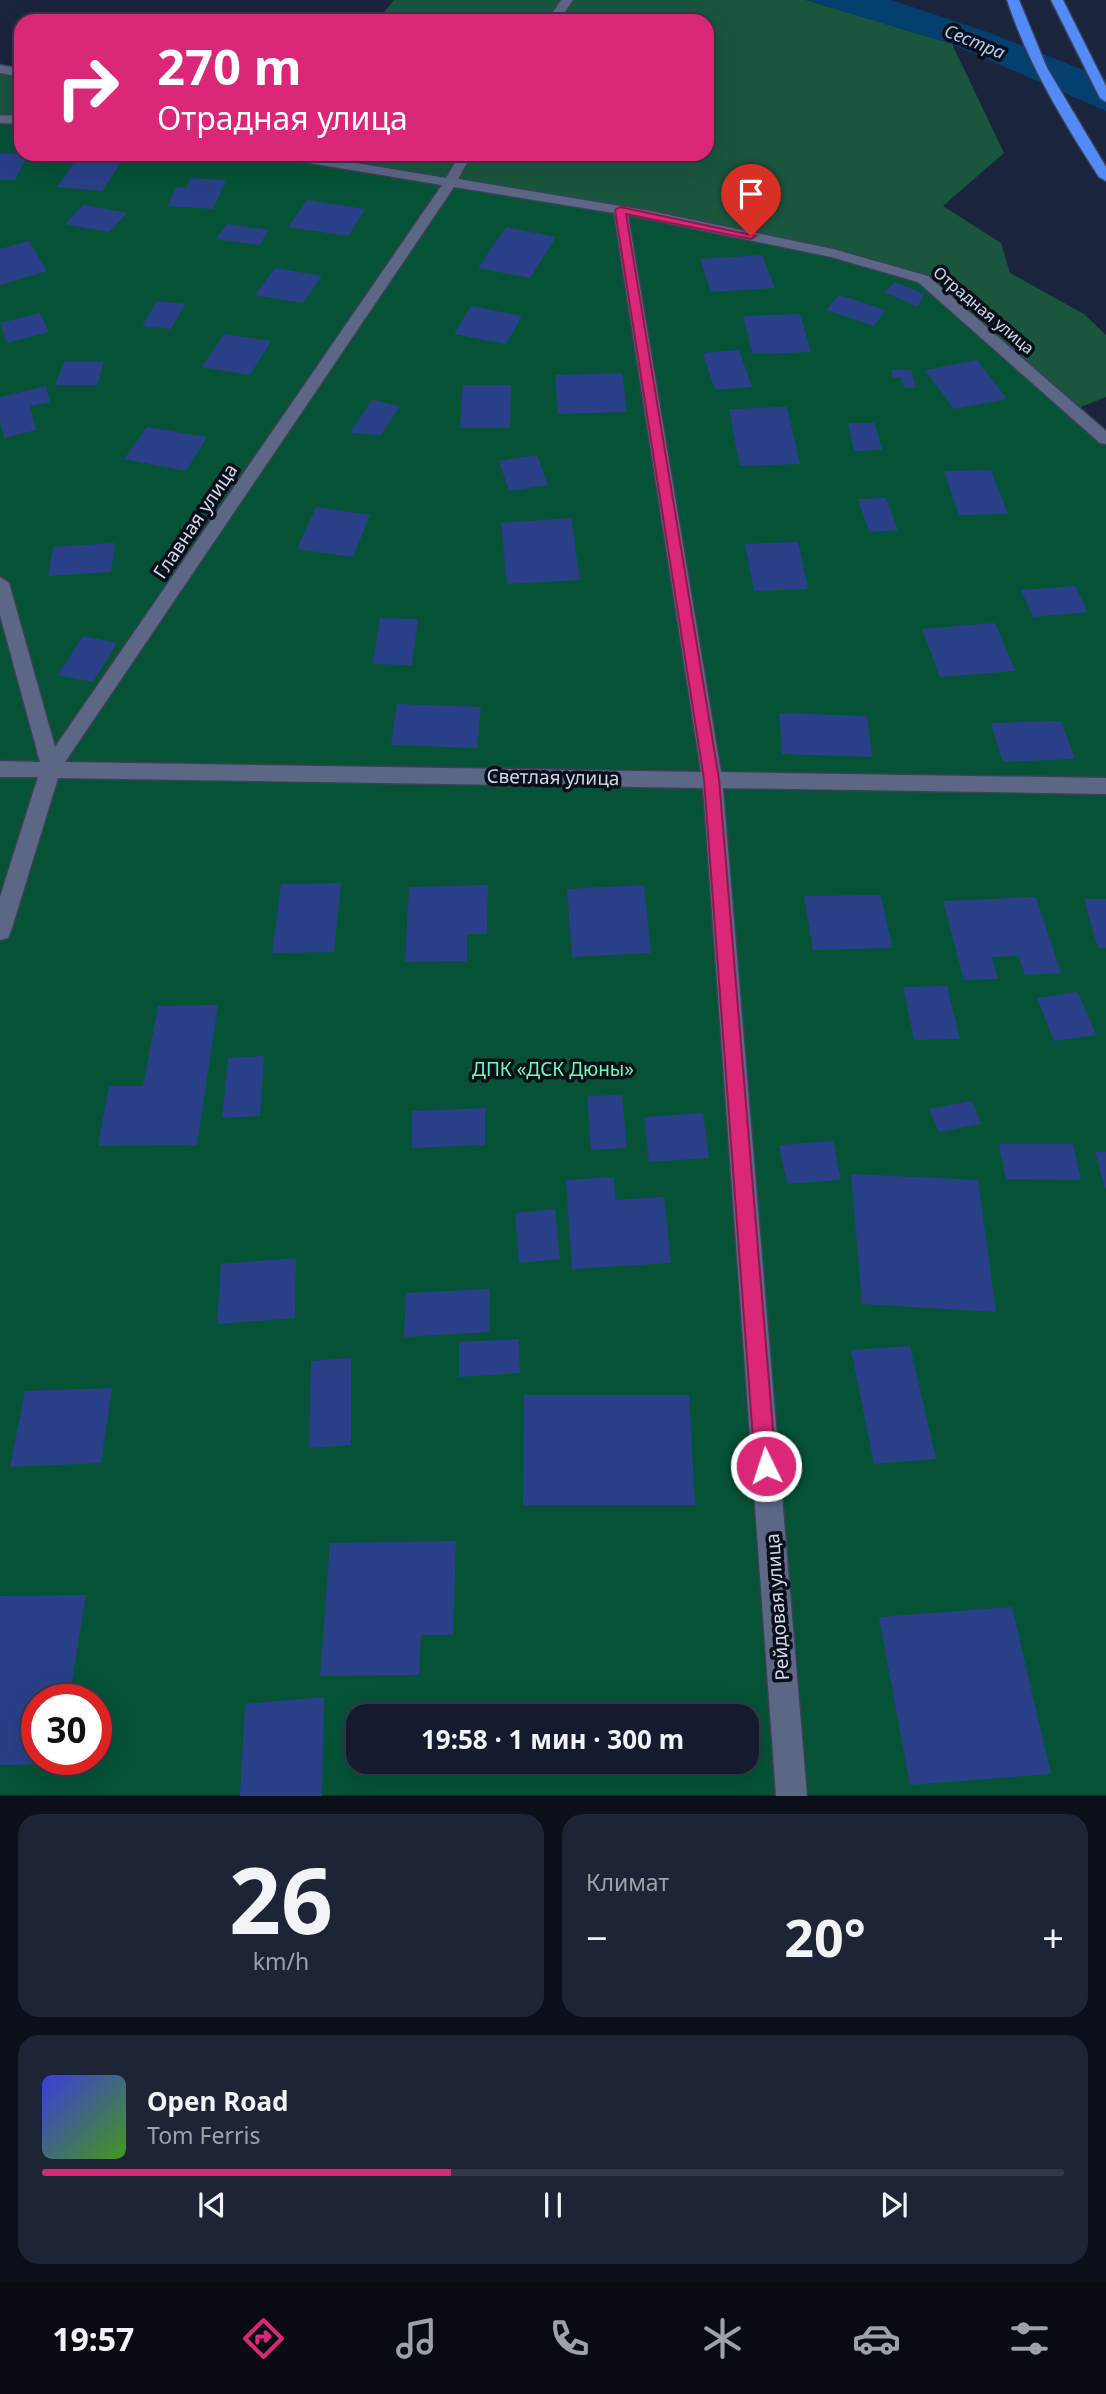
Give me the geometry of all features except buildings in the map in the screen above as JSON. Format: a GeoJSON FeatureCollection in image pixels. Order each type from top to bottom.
{"type":"FeatureCollection","features":[{"type":"Feature","properties":{"kind":"highway"},"geometry":{"type":"LineString","coordinates":[[1013,0],[1054,91],[1106,177]]}},
{"type":"Feature","properties":{"kind":"highway"},"geometry":{"type":"LineString","coordinates":[[1057,0],[1106,98]]}},
{"type":"Feature","properties":{"kind":"street","name":"Отрадная улица"},"geometry":{"type":"LineString","coordinates":[[324,161],[620,210],[833,253],[923,279],[1106,439]]}},
{"type":"Feature","properties":{"kind":"street","name":"Главная улица"},"geometry":{"type":"LineString","coordinates":[[0,931],[51,768],[462,161]]}},
{"type":"Feature","properties":{"kind":"street","name":"Рейдовая улица"},"geometry":{"type":"LineString","coordinates":[[620,210],[712,779],[792,1796]]}},
{"type":"Feature","properties":{"kind":"street"},"geometry":{"type":"LineString","coordinates":[[0,583],[51,768]]}},
{"type":"Feature","properties":{"kind":"street","name":"Светлая улица"},"geometry":{"type":"LineString","coordinates":[[0,769],[1106,786]]}},
{"type":"Feature","properties":{"kind":"green space"},"geometry":{"type":"Polygon","coordinates":[[[394,0],[806,0],[952,44],[1004,153],[943,206],[1001,243],[1010,273],[1084,314],[1106,335],[1106,397],[1073,410],[923,279],[827,252],[577,203],[317,161],[714,161],[714,14],[383,14],[394,0]]]}},
{"type":"Feature","properties":{"kind":"green space"},"geometry":{"type":"Polygon","coordinates":[[[0,69],[14,72],[14,120],[0,119],[0,69]]]}},
{"type":"Feature","properties":{"kind":"green space","name":"ДПК «ДСК Дюны»"},"geometry":{"type":"Polygon","coordinates":[[[0,119],[14,120],[14,161],[317,161],[577,203],[827,252],[923,279],[1106,439],[1106,1795],[0,1795],[0,119]]]}},
{"type":"Feature","properties":{"kind":"water","name":"Сестра"},"geometry":{"type":"Polygon","coordinates":[[[806,0],[891,0],[990,33],[1106,79],[1106,111],[952,44],[806,0]]]}},
{"type":"Feature","properties":{"kind":"route"},"geometry":{"type":"LineString","coordinates":[[751,236],[620,210],[712,779],[766,1466]]}}]}
